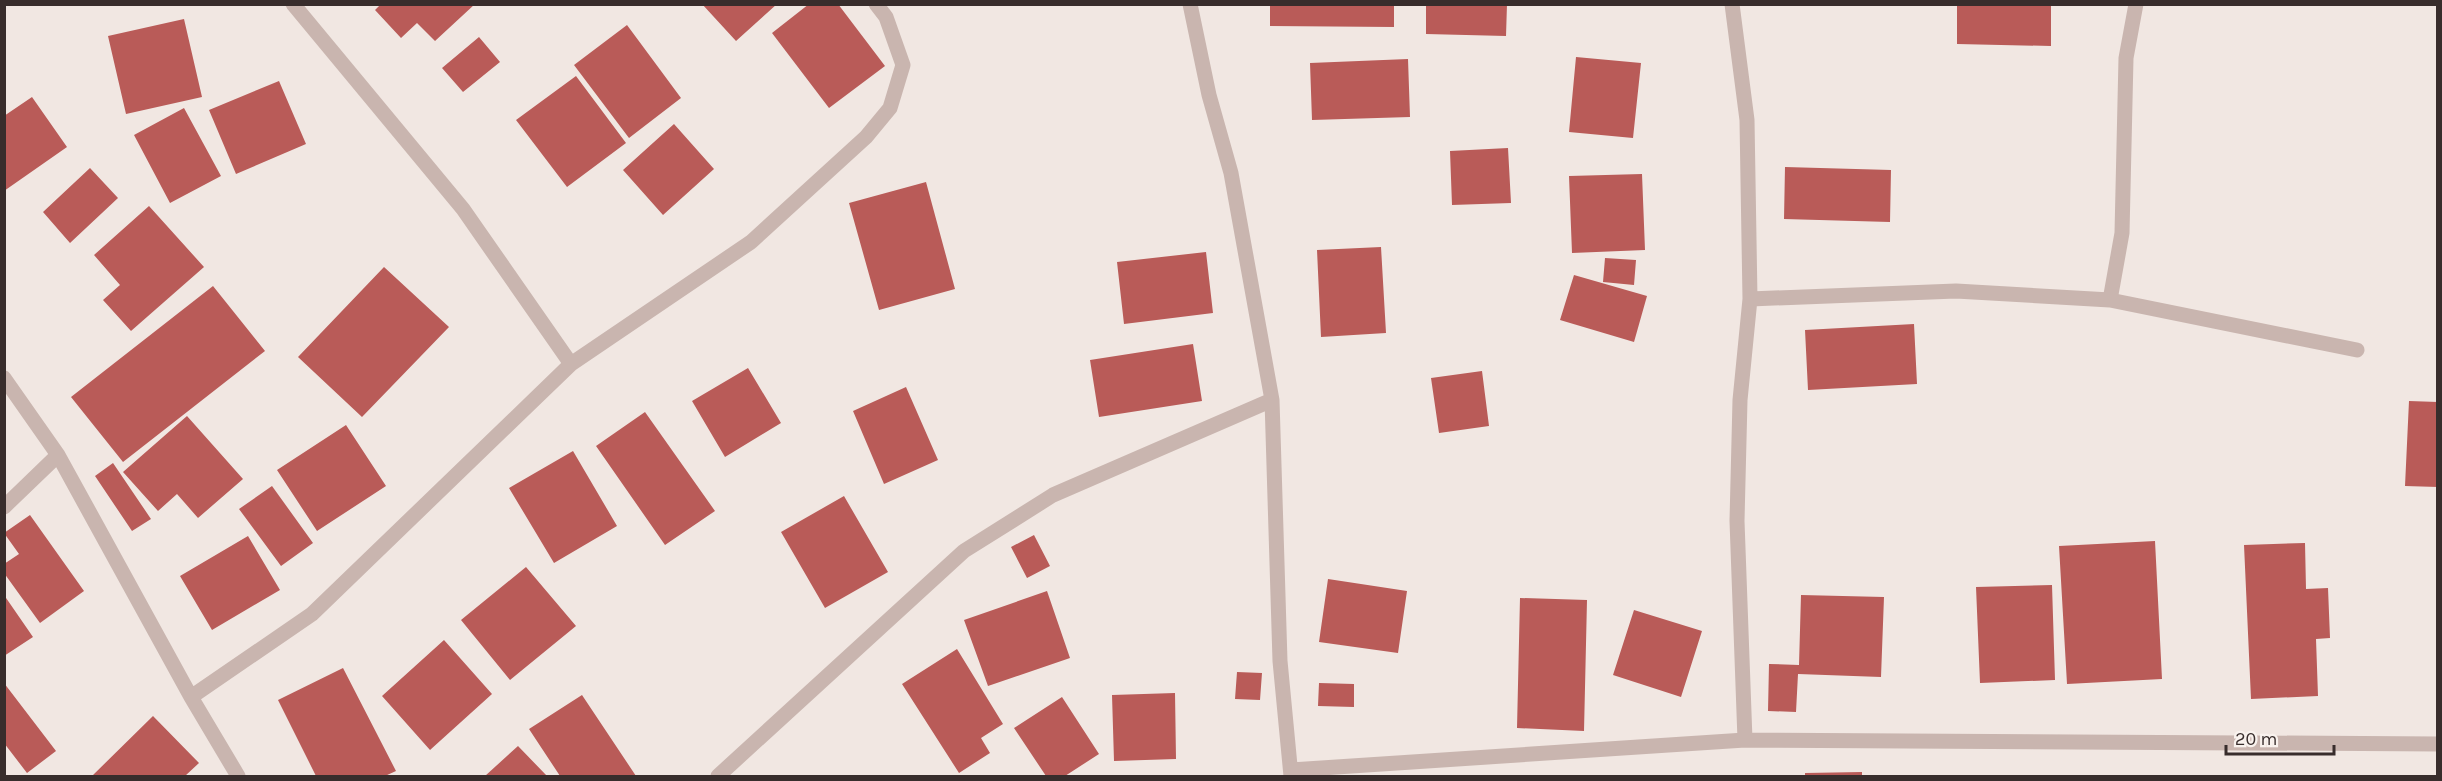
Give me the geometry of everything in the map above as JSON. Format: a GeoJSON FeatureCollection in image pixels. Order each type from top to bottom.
{"type":"FeatureCollection","features":[{"type":"Feature","properties":{"kind":"street"},"geometry":{"type":"LineString","coordinates":[[293,4],[463,209],[571,363]]}},
{"type":"Feature","properties":{"kind":"street"},"geometry":{"type":"LineString","coordinates":[[191,698],[312,614],[571,363],[751,242],[872,130],[890,108],[903,65],[886,16],[876,4]]}},
{"type":"Feature","properties":{"kind":"street"},"geometry":{"type":"LineString","coordinates":[[1190,4],[1209,95],[1231,173],[1272,400],[1281,661],[1291,773],[1744,740],[2438,744]]}},
{"type":"Feature","properties":{"kind":"street"},"geometry":{"type":"LineString","coordinates":[[1732,4],[1747,120],[1750,299],[1740,400],[1737,521],[1744,740]]}},
{"type":"Feature","properties":{"kind":"street"},"geometry":{"type":"LineString","coordinates":[[2110,300],[2122,233],[2126,58],[2136,4]]}},
{"type":"Feature","properties":{"kind":"street"},"geometry":{"type":"LineString","coordinates":[[1750,299],[1956,291],[2110,300],[2357,350]]}},
{"type":"Feature","properties":{"kind":"street"},"geometry":{"type":"LineString","coordinates":[[4,378],[58,455],[191,698],[238,777]]}},
{"type":"Feature","properties":{"kind":"street"},"geometry":{"type":"LineString","coordinates":[[718,777],[964,551],[1053,495],[1272,400]]}},
{"type":"Feature","properties":{"kind":"street"},"geometry":{"type":"LineString","coordinates":[[4,507],[58,455]]}},
{"type":"Feature","properties":{"kind":"building"},"geometry":{"type":"Polygon","coordinates":[[[381,4],[475,4],[435,41],[417,23],[401,38],[375,10],[381,4]]]}},
{"type":"Feature","properties":{"kind":"building"},"geometry":{"type":"Polygon","coordinates":[[[702,4],[777,4],[736,41],[702,4]]]}},
{"type":"Feature","properties":{"kind":"building"},"geometry":{"type":"Polygon","coordinates":[[[809,4],[838,4],[885,66],[829,108],[772,33],[809,4]]]}},
{"type":"Feature","properties":{"kind":"building"},"geometry":{"type":"Polygon","coordinates":[[[1270,4],[1394,4],[1394,27],[1270,26],[1270,4]]]}},
{"type":"Feature","properties":{"kind":"building"},"geometry":{"type":"Polygon","coordinates":[[[1426,4],[1507,4],[1506,36],[1426,34],[1426,4]]]}},
{"type":"Feature","properties":{"kind":"building"},"geometry":{"type":"Polygon","coordinates":[[[1957,4],[2051,4],[2051,46],[1957,44],[1957,4]]]}},
{"type":"Feature","properties":{"kind":"building"},"geometry":{"type":"Polygon","coordinates":[[[184,19],[202,97],[126,114],[108,36],[184,19]]]}},
{"type":"Feature","properties":{"kind":"building"},"geometry":{"type":"Polygon","coordinates":[[[627,25],[681,98],[629,138],[574,65],[627,25]]]}},
{"type":"Feature","properties":{"kind":"building"},"geometry":{"type":"Polygon","coordinates":[[[479,37],[500,62],[463,92],[442,68],[479,37]]]}},
{"type":"Feature","properties":{"kind":"building"},"geometry":{"type":"Polygon","coordinates":[[[1576,57],[1641,63],[1633,138],[1569,132],[1576,57]]]}},
{"type":"Feature","properties":{"kind":"building"},"geometry":{"type":"Polygon","coordinates":[[[1408,59],[1410,117],[1312,120],[1310,63],[1408,59]]]}},
{"type":"Feature","properties":{"kind":"building"},"geometry":{"type":"Polygon","coordinates":[[[576,76],[626,143],[567,187],[516,120],[576,76]]]}},
{"type":"Feature","properties":{"kind":"building"},"geometry":{"type":"Polygon","coordinates":[[[279,81],[306,144],[236,174],[209,110],[279,81]]]}},
{"type":"Feature","properties":{"kind":"building"},"geometry":{"type":"Polygon","coordinates":[[[32,97],[67,147],[4,191],[4,116],[32,97]]]}},
{"type":"Feature","properties":{"kind":"building"},"geometry":{"type":"Polygon","coordinates":[[[184,108],[221,176],[170,203],[134,135],[184,108]]]}},
{"type":"Feature","properties":{"kind":"building"},"geometry":{"type":"Polygon","coordinates":[[[674,124],[714,169],[663,215],[623,170],[674,124]]]}},
{"type":"Feature","properties":{"kind":"building"},"geometry":{"type":"Polygon","coordinates":[[[1508,148],[1511,203],[1452,205],[1450,151],[1508,148]]]}},
{"type":"Feature","properties":{"kind":"building"},"geometry":{"type":"Polygon","coordinates":[[[1785,167],[1891,170],[1890,222],[1784,219],[1785,167]]]}},
{"type":"Feature","properties":{"kind":"building"},"geometry":{"type":"Polygon","coordinates":[[[90,168],[118,198],[70,243],[43,212],[90,168]]]}},
{"type":"Feature","properties":{"kind":"building"},"geometry":{"type":"Polygon","coordinates":[[[1642,174],[1645,250],[1572,253],[1569,176],[1642,174]]]}},
{"type":"Feature","properties":{"kind":"building"},"geometry":{"type":"Polygon","coordinates":[[[926,182],[955,289],[879,310],[849,203],[926,182]]]}},
{"type":"Feature","properties":{"kind":"building"},"geometry":{"type":"Polygon","coordinates":[[[149,206],[204,267],[131,331],[103,300],[120,285],[94,255],[149,206]]]}},
{"type":"Feature","properties":{"kind":"building"},"geometry":{"type":"Polygon","coordinates":[[[1381,247],[1386,333],[1321,337],[1317,250],[1381,247]]]}},
{"type":"Feature","properties":{"kind":"building"},"geometry":{"type":"Polygon","coordinates":[[[1206,252],[1213,313],[1124,324],[1117,262],[1206,252]]]}},
{"type":"Feature","properties":{"kind":"building"},"geometry":{"type":"Polygon","coordinates":[[[1605,258],[1636,260],[1634,285],[1603,282],[1605,258]]]}},
{"type":"Feature","properties":{"kind":"building"},"geometry":{"type":"Polygon","coordinates":[[[384,267],[449,327],[362,417],[298,357],[384,267]]]}},
{"type":"Feature","properties":{"kind":"building"},"geometry":{"type":"Polygon","coordinates":[[[1574,275],[1647,296],[1634,342],[1560,320],[1574,275]]]}},
{"type":"Feature","properties":{"kind":"building"},"geometry":{"type":"Polygon","coordinates":[[[213,286],[265,351],[123,462],[71,397],[213,286]]]}},
{"type":"Feature","properties":{"kind":"building"},"geometry":{"type":"Polygon","coordinates":[[[1914,324],[1917,384],[1808,390],[1805,330],[1914,324]]]}},
{"type":"Feature","properties":{"kind":"building"},"geometry":{"type":"Polygon","coordinates":[[[1193,344],[1202,401],[1099,417],[1090,360],[1193,344]]]}},
{"type":"Feature","properties":{"kind":"building"},"geometry":{"type":"Polygon","coordinates":[[[748,368],[781,423],[725,457],[692,401],[748,368]]]}},
{"type":"Feature","properties":{"kind":"building"},"geometry":{"type":"Polygon","coordinates":[[[1482,371],[1489,426],[1439,433],[1431,378],[1482,371]]]}},
{"type":"Feature","properties":{"kind":"building"},"geometry":{"type":"Polygon","coordinates":[[[906,387],[938,460],[884,484],[853,411],[906,387]]]}},
{"type":"Feature","properties":{"kind":"building"},"geometry":{"type":"Polygon","coordinates":[[[2409,401],[2438,402],[2438,487],[2405,486],[2409,401]]]}},
{"type":"Feature","properties":{"kind":"building"},"geometry":{"type":"Polygon","coordinates":[[[645,412],[715,511],[665,545],[596,446],[645,412]]]}},
{"type":"Feature","properties":{"kind":"building"},"geometry":{"type":"Polygon","coordinates":[[[187,416],[243,479],[198,518],[177,494],[158,511],[123,472],[187,416]]]}},
{"type":"Feature","properties":{"kind":"building"},"geometry":{"type":"Polygon","coordinates":[[[346,425],[386,486],[317,531],[277,470],[346,425]]]}},
{"type":"Feature","properties":{"kind":"building"},"geometry":{"type":"Polygon","coordinates":[[[573,451],[617,526],[554,563],[509,488],[573,451]]]}},
{"type":"Feature","properties":{"kind":"building"},"geometry":{"type":"Polygon","coordinates":[[[113,463],[151,519],[132,531],[95,476],[113,463]]]}},
{"type":"Feature","properties":{"kind":"building"},"geometry":{"type":"Polygon","coordinates":[[[272,486],[313,543],[281,566],[239,509],[272,486]]]}},
{"type":"Feature","properties":{"kind":"building"},"geometry":{"type":"Polygon","coordinates":[[[844,496],[888,572],[825,608],[781,532],[844,496]]]}},
{"type":"Feature","properties":{"kind":"building"},"geometry":{"type":"Polygon","coordinates":[[[30,515],[84,591],[40,623],[4,573],[4,564],[19,554],[4,533],[30,515]]]}},
{"type":"Feature","properties":{"kind":"building"},"geometry":{"type":"Polygon","coordinates":[[[1034,535],[1050,566],[1027,578],[1011,547],[1034,535]]]}},
{"type":"Feature","properties":{"kind":"building"},"geometry":{"type":"Polygon","coordinates":[[[248,536],[280,590],[212,630],[180,576],[248,536]]]}},
{"type":"Feature","properties":{"kind":"building"},"geometry":{"type":"Polygon","coordinates":[[[2155,541],[2162,679],[2067,684],[2059,546],[2155,541]]]}},
{"type":"Feature","properties":{"kind":"building"},"geometry":{"type":"Polygon","coordinates":[[[2305,543],[2306,589],[2328,588],[2330,638],[2316,639],[2318,696],[2251,699],[2244,545],[2305,543]]]}},
{"type":"Feature","properties":{"kind":"building"},"geometry":{"type":"Polygon","coordinates":[[[526,567],[576,626],[510,680],[461,620],[526,567]]]}},
{"type":"Feature","properties":{"kind":"building"},"geometry":{"type":"Polygon","coordinates":[[[1328,579],[1407,591],[1398,653],[1319,642],[1328,579]]]}},
{"type":"Feature","properties":{"kind":"building"},"geometry":{"type":"Polygon","coordinates":[[[2052,585],[2055,680],[1980,683],[1976,587],[2052,585]]]}},
{"type":"Feature","properties":{"kind":"building"},"geometry":{"type":"Polygon","coordinates":[[[1047,591],[1070,658],[988,686],[964,620],[1047,591]]]}},
{"type":"Feature","properties":{"kind":"building"},"geometry":{"type":"Polygon","coordinates":[[[4,595],[33,637],[4,656],[4,595]]]}},
{"type":"Feature","properties":{"kind":"building"},"geometry":{"type":"Polygon","coordinates":[[[1801,595],[1884,597],[1881,677],[1798,674],[1796,712],[1768,711],[1769,664],[1799,665],[1801,595]]]}},
{"type":"Feature","properties":{"kind":"building"},"geometry":{"type":"Polygon","coordinates":[[[1520,598],[1587,600],[1584,731],[1517,728],[1520,598]]]}},
{"type":"Feature","properties":{"kind":"building"},"geometry":{"type":"Polygon","coordinates":[[[1634,610],[1702,631],[1681,697],[1613,675],[1634,610]]]}},
{"type":"Feature","properties":{"kind":"building"},"geometry":{"type":"Polygon","coordinates":[[[444,640],[492,694],[430,750],[382,696],[444,640]]]}},
{"type":"Feature","properties":{"kind":"building"},"geometry":{"type":"Polygon","coordinates":[[[957,649],[1003,724],[981,738],[990,753],[959,773],[902,684],[957,649]]]}},
{"type":"Feature","properties":{"kind":"building"},"geometry":{"type":"Polygon","coordinates":[[[343,668],[396,771],[385,776],[316,776],[278,700],[343,668]]]}},
{"type":"Feature","properties":{"kind":"building"},"geometry":{"type":"Polygon","coordinates":[[[1237,672],[1262,673],[1260,700],[1235,699],[1237,672]]]}},
{"type":"Feature","properties":{"kind":"building"},"geometry":{"type":"Polygon","coordinates":[[[4,683],[56,751],[27,773],[4,743],[4,683]]]}},
{"type":"Feature","properties":{"kind":"building"},"geometry":{"type":"Polygon","coordinates":[[[1319,683],[1354,684],[1354,707],[1318,706],[1319,683]]]}},
{"type":"Feature","properties":{"kind":"building"},"geometry":{"type":"Polygon","coordinates":[[[1175,693],[1176,759],[1114,761],[1112,695],[1175,693]]]}},
{"type":"Feature","properties":{"kind":"building"},"geometry":{"type":"Polygon","coordinates":[[[582,695],[636,776],[560,776],[529,729],[582,695]]]}},
{"type":"Feature","properties":{"kind":"building"},"geometry":{"type":"Polygon","coordinates":[[[1062,697],[1099,754],[1065,776],[1046,776],[1014,728],[1062,697]]]}},
{"type":"Feature","properties":{"kind":"building"},"geometry":{"type":"Polygon","coordinates":[[[153,716],[199,763],[185,776],[92,776],[153,716]]]}},
{"type":"Feature","properties":{"kind":"building"},"geometry":{"type":"Polygon","coordinates":[[[518,746],[547,776],[485,776],[518,746]]]}},
{"type":"Feature","properties":{"kind":"building"},"geometry":{"type":"Polygon","coordinates":[[[1862,772],[1862,776],[1805,776],[1805,773],[1862,772]]]}}]}
